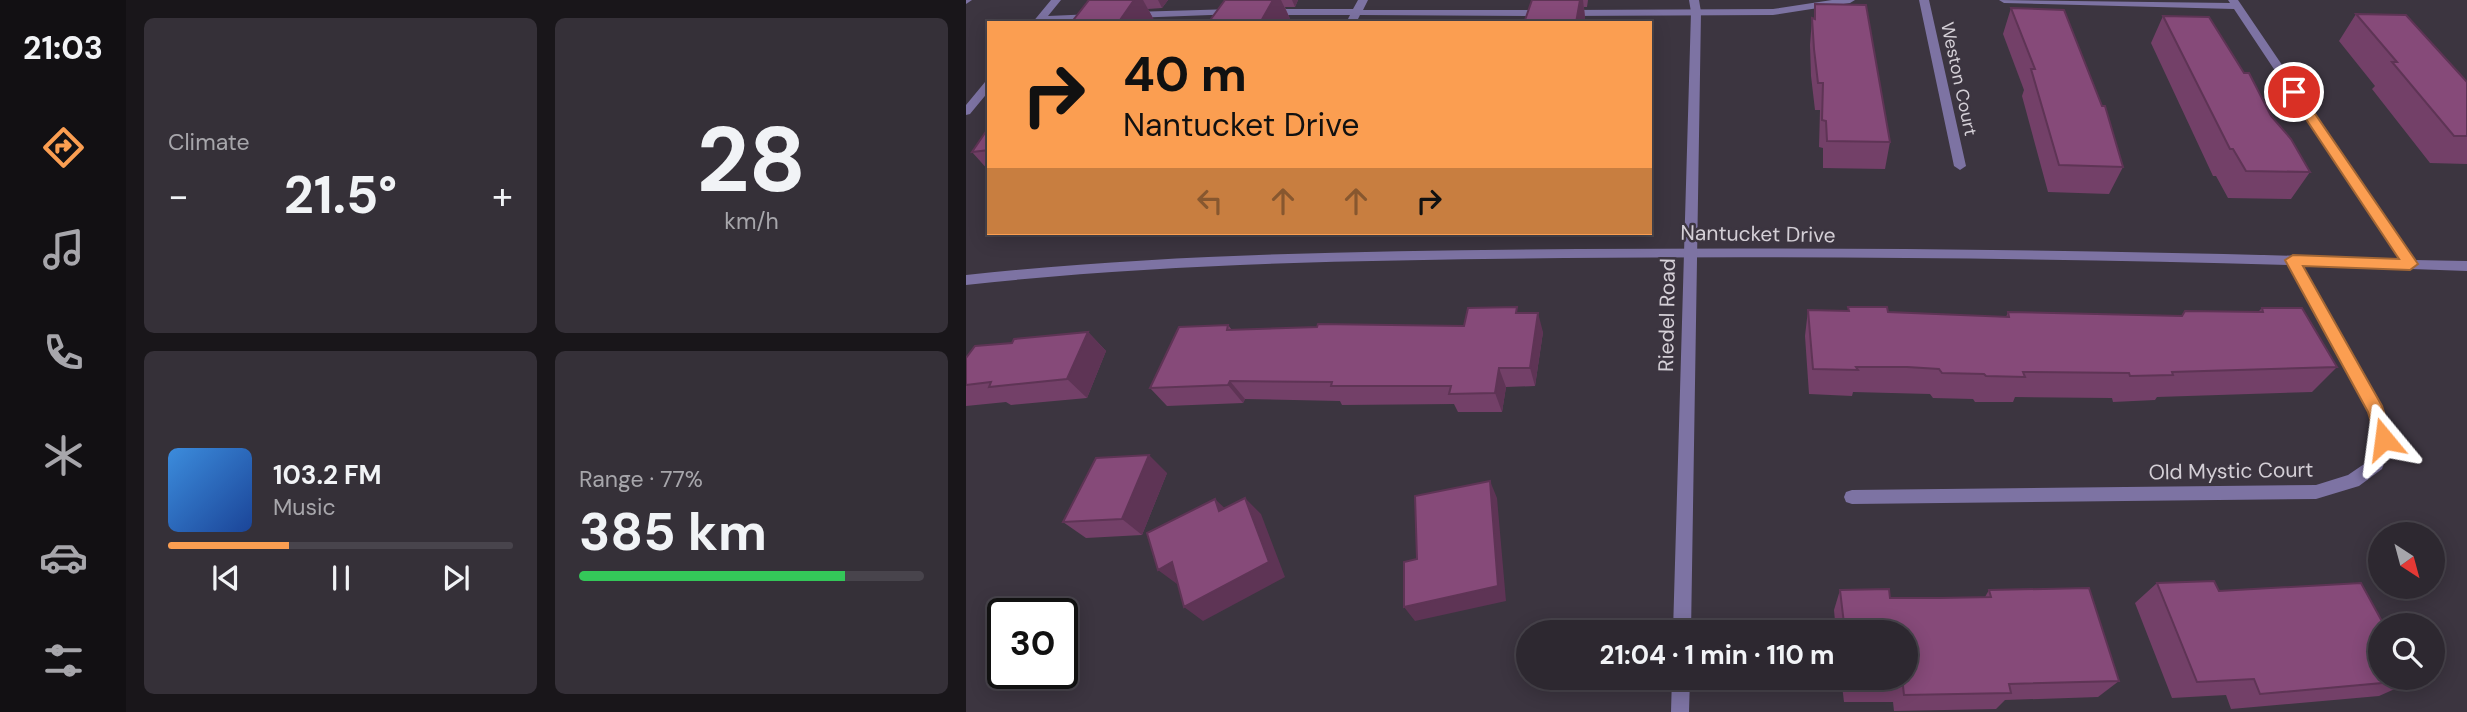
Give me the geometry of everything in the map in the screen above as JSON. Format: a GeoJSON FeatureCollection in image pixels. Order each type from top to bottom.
{"type":"FeatureCollection","features":[{"type":"Feature","properties":{"kind":"street"},"geometry":{"type":"LineString","coordinates":[[1039,21],[1056,0]]}},
{"type":"Feature","properties":{"kind":"street"},"geometry":{"type":"LineString","coordinates":[[1353,21],[1363,0]]}},
{"type":"Feature","properties":{"kind":"street"},"geometry":{"type":"LineString","coordinates":[[1469,18],[1475,0]]}},
{"type":"Feature","properties":{"kind":"street"},"geometry":{"type":"LineString","coordinates":[[1262,12],[1356,12],[1469,18],[1695,6],[1773,12],[1850,0]]}},
{"type":"Feature","properties":{"kind":"street","name":"Weston Court"},"geometry":{"type":"LineString","coordinates":[[1924,0],[1960,166]]}},
{"type":"Feature","properties":{"kind":"street"},"geometry":{"type":"LineString","coordinates":[[2004,0],[2234,3],[2410,264]]}},
{"type":"Feature","properties":{"kind":"street","name":"Riedel Road"},"geometry":{"type":"LineString","coordinates":[[1682,620],[1695,6]]}},
{"type":"Feature","properties":{"kind":"street"},"geometry":{"type":"LineString","coordinates":[[1119,16],[1249,12]]}},
{"type":"Feature","properties":{"kind":"street"},"geometry":{"type":"LineString","coordinates":[[1039,21],[1106,16]]}},
{"type":"Feature","properties":{"kind":"street"},"geometry":{"type":"LineString","coordinates":[[968,106],[987,86]]}},
{"type":"Feature","properties":{"kind":"street","name":"Nantucket Drive"},"geometry":{"type":"LineString","coordinates":[[966,280],[1144,263],[1285,256],[1691,252],[2293,260],[2467,267]]}},
{"type":"Feature","properties":{"kind":"street","name":"Old Mystic Court"},"geometry":{"type":"LineString","coordinates":[[1852,497],[2316,492],[2353,481],[2377,464],[2384,439],[2376,411],[2293,260]]}},
{"type":"Feature","properties":{"kind":"street"},"geometry":{"type":"LineString","coordinates":[[1680,712],[1681,690]]}},
{"type":"Feature","properties":{"kind":"building"},"geometry":{"type":"Polygon","coordinates":[[[1089,0],[1134,0],[1119,21],[1073,21],[1089,0]]]}},
{"type":"Feature","properties":{"kind":"building"},"geometry":{"type":"Polygon","coordinates":[[[1225,0],[1273,0],[1261,21],[1209,21],[1225,0]]]}},
{"type":"Feature","properties":{"kind":"building"},"geometry":{"type":"Polygon","coordinates":[[[1532,0],[1580,0],[1576,21],[1525,21],[1532,0]]]}},
{"type":"Feature","properties":{"kind":"building"},"geometry":{"type":"Polygon","coordinates":[[[1815,4],[1866,5],[1890,142],[1827,141],[1826,121],[1822,120],[1823,83],[1818,83],[1814,49],[1812,18],[1815,19],[1815,4]]]}},
{"type":"Feature","properties":{"kind":"building"},"geometry":{"type":"Polygon","coordinates":[[[2011,8],[2064,10],[2102,106],[2105,106],[2123,167],[2059,165],[2031,69],[2035,69],[2011,8]]]}},
{"type":"Feature","properties":{"kind":"building"},"geometry":{"type":"Polygon","coordinates":[[[2356,14],[2406,15],[2457,71],[2467,82],[2467,136],[2454,136],[2356,14]]]}},
{"type":"Feature","properties":{"kind":"building"},"geometry":{"type":"Polygon","coordinates":[[[2163,16],[2209,17],[2244,73],[2249,73],[2271,116],[2291,139],[2310,172],[2246,171],[2233,149],[2230,149],[2163,16]]]}},
{"type":"Feature","properties":{"kind":"building"},"geometry":{"type":"Polygon","coordinates":[[[987,130],[987,150],[972,152],[987,130]]]}},
{"type":"Feature","properties":{"kind":"building"},"geometry":{"type":"Polygon","coordinates":[[[1517,307],[1516,313],[1538,313],[1530,368],[1499,368],[1495,393],[1449,394],[1451,386],[1331,386],[1332,382],[1230,381],[1228,385],[1150,388],[1179,327],[1228,325],[1227,330],[1317,327],[1318,324],[1464,326],[1468,308],[1517,307]]]}},
{"type":"Feature","properties":{"kind":"building"},"geometry":{"type":"Polygon","coordinates":[[[1848,307],[1887,307],[1888,312],[2009,317],[2008,312],[2182,316],[2185,311],[2263,312],[2262,308],[2302,308],[2337,367],[2172,372],[2173,375],[2130,376],[2129,373],[2023,372],[2025,377],[1942,373],[1939,369],[1907,367],[1813,369],[1808,310],[1849,311],[1848,307]]]}},
{"type":"Feature","properties":{"kind":"building"},"geometry":{"type":"Polygon","coordinates":[[[1088,332],[1067,379],[989,387],[991,382],[966,385],[966,358],[975,346],[1012,343],[1014,339],[1088,332]]]}},
{"type":"Feature","properties":{"kind":"building"},"geometry":{"type":"Polygon","coordinates":[[[1149,455],[1122,519],[1063,522],[1096,458],[1149,455]]]}},
{"type":"Feature","properties":{"kind":"building"},"geometry":{"type":"Polygon","coordinates":[[[1490,481],[1498,586],[1404,607],[1404,562],[1417,559],[1415,496],[1490,481]]]}},
{"type":"Feature","properties":{"kind":"building"},"geometry":{"type":"Polygon","coordinates":[[[1245,498],[1269,562],[1184,607],[1172,562],[1158,570],[1147,533],[1215,499],[1219,511],[1245,498]]]}},
{"type":"Feature","properties":{"kind":"building"},"geometry":{"type":"Polygon","coordinates":[[[2214,581],[2219,591],[2361,583],[2377,613],[2368,613],[2368,684],[2260,694],[2254,679],[2197,682],[2157,583],[2214,581]]]}},
{"type":"Feature","properties":{"kind":"building"},"geometry":{"type":"Polygon","coordinates":[[[2089,588],[2119,681],[2009,684],[2011,693],[1904,695],[1903,690],[1918,690],[1918,620],[1844,620],[1840,590],[1889,589],[1890,598],[1940,598],[1991,597],[1989,590],[2089,588]]]}},
{"type":"Feature","properties":{"kind":"route"},"geometry":{"type":"LineString","coordinates":[[2294,92],[2410,264],[2293,260],[2376,411],[2384,439]]}}]}
